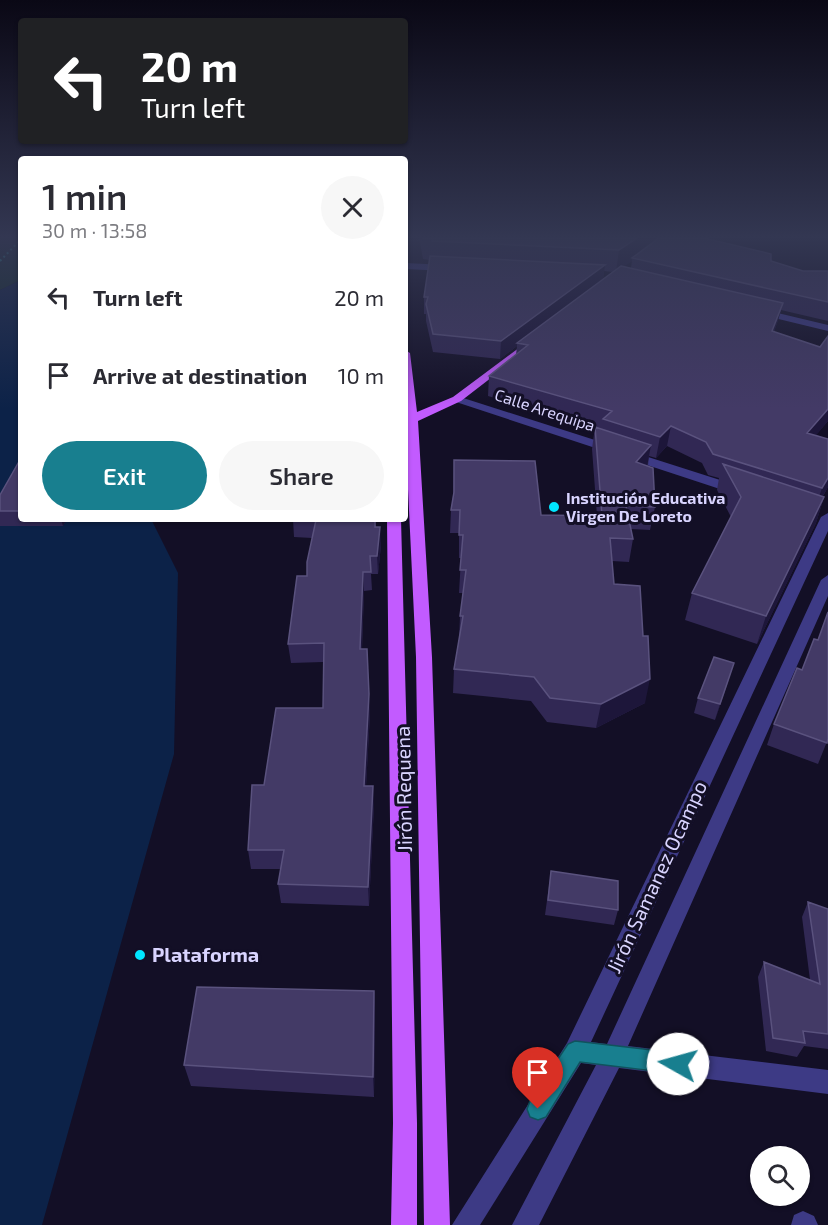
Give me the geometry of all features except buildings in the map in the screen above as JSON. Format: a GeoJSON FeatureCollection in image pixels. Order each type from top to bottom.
{"type":"FeatureCollection","features":[{"type":"Feature","properties":{"kind":"main road"},"geometry":{"type":"LineString","coordinates":[[408,421],[457,399],[541,335]]}},
{"type":"Feature","properties":{"kind":"main road","name":"Jirón Requena"},"geometry":{"type":"LineString","coordinates":[[408,421],[424,657],[436,1225]]}},
{"type":"Feature","properties":{"kind":"main road","name":"Jirón Requena"},"geometry":{"type":"LineString","coordinates":[[394,522],[405,1123],[404,1225]]}},
{"type":"Feature","properties":{"kind":"main road"},"geometry":{"type":"LineString","coordinates":[[397,659],[424,657]]}},
{"type":"Feature","properties":{"kind":"street"},"geometry":{"type":"LineString","coordinates":[[750,309],[828,328]]}},
{"type":"Feature","properties":{"kind":"street","name":"Calle Arequipa"},"geometry":{"type":"LineString","coordinates":[[457,399],[748,494]]}},
{"type":"Feature","properties":{"kind":"street","name":"Jirón Samanez Ocampo"},"geometry":{"type":"LineString","coordinates":[[465,1225],[575,1051],[824,518]]}},
{"type":"Feature","properties":{"kind":"street","name":"Jirón Samanez Ocampo"},"geometry":{"type":"LineString","coordinates":[[525,1225],[613,1056],[828,580]]}},
{"type":"Feature","properties":{"kind":"street"},"geometry":{"type":"LineString","coordinates":[[575,1051],[828,1082]]}},
{"type":"Feature","properties":{"kind":"water"},"geometry":{"type":"Polygon","coordinates":[[[0,295],[18,295],[18,522],[152,522],[178,573],[174,754],[42,1225],[0,1225],[0,295]]]}},
{"type":"Feature","properties":{"kind":"place","name":"Institución Educativa Virgen De Loreto"},"geometry":{"type":"Point","coordinates":[554,507]}},
{"type":"Feature","properties":{"kind":"place","name":"Plataforma"},"geometry":{"type":"Point","coordinates":[140,955]}},
{"type":"Feature","properties":{"kind":"route"},"geometry":{"type":"LineString","coordinates":[[538,1109],[575,1051],[678,1064]]}}]}
